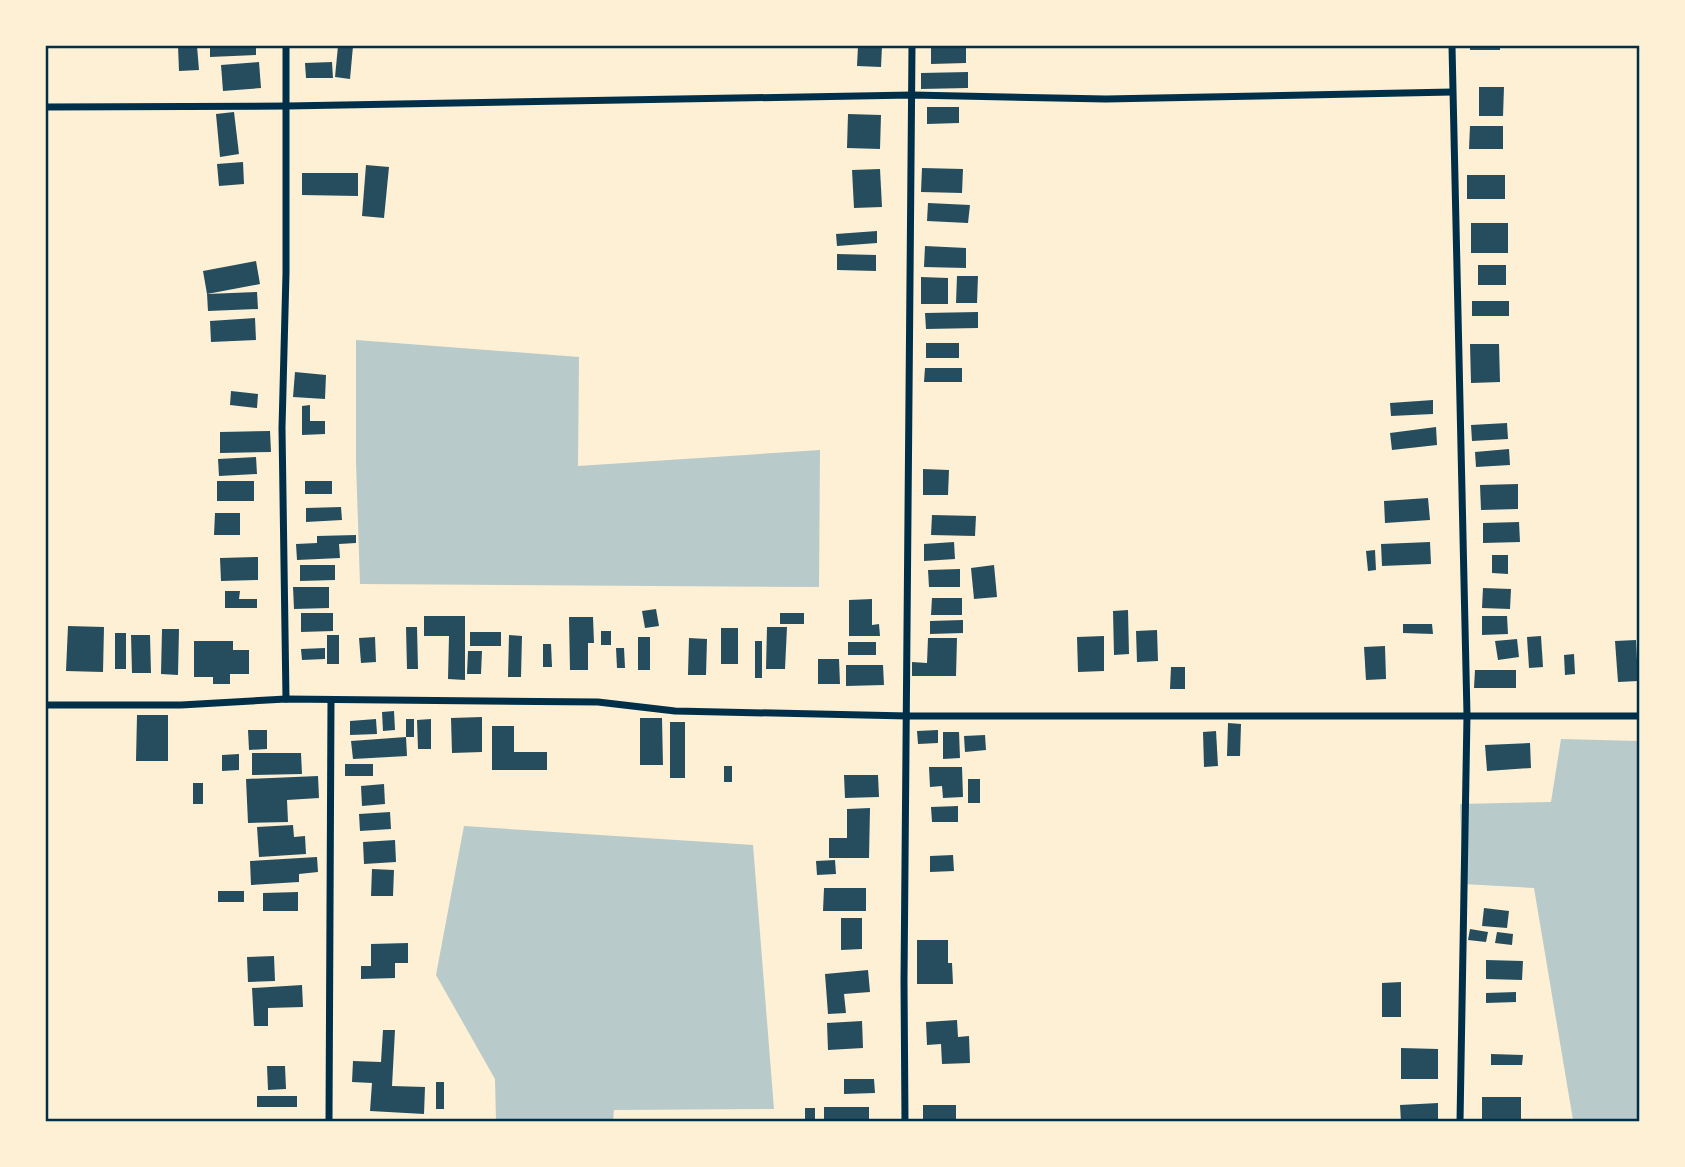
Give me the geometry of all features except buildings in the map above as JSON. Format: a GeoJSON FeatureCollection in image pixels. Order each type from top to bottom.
{"type":"FeatureCollection","features":[{"type":"Feature","properties":{"kind":"street"},"geometry":{"type":"LineString","coordinates":[[286,46],[286,272],[282,428],[286,699]]}},
{"type":"Feature","properties":{"kind":"street"},"geometry":{"type":"LineString","coordinates":[[905,1122],[912,46]]}},
{"type":"Feature","properties":{"kind":"street"},"geometry":{"type":"LineString","coordinates":[[1452,46],[1467,715],[1460,1122]]}},
{"type":"Feature","properties":{"kind":"street"},"geometry":{"type":"LineString","coordinates":[[46,107],[287,106],[912,94],[1106,99],[1452,92]]}},
{"type":"Feature","properties":{"kind":"street"},"geometry":{"type":"LineString","coordinates":[[46,705],[181,705],[286,699],[598,702],[691,712],[908,716],[1640,716]]}},
{"type":"Feature","properties":{"kind":"street"},"geometry":{"type":"LineString","coordinates":[[329,1122],[331,700]]}},
{"type":"Feature","properties":{"kind":"shaded area"},"geometry":{"type":"Polygon","coordinates":[[[356,340],[579,357],[578,466],[820,450],[819,587],[360,584],[356,340]]]}},
{"type":"Feature","properties":{"kind":"shaded area"},"geometry":{"type":"Polygon","coordinates":[[[1561,739],[1639,741],[1639,1121],[1573,1120],[1534,888],[1463,884],[1460,804],[1551,802],[1561,739]]]}},
{"type":"Feature","properties":{"kind":"shaded area"},"geometry":{"type":"Polygon","coordinates":[[[464,826],[753,845],[774,1109],[614,1110],[613,1121],[496,1121],[495,1079],[436,975],[464,826]]]}}]}
